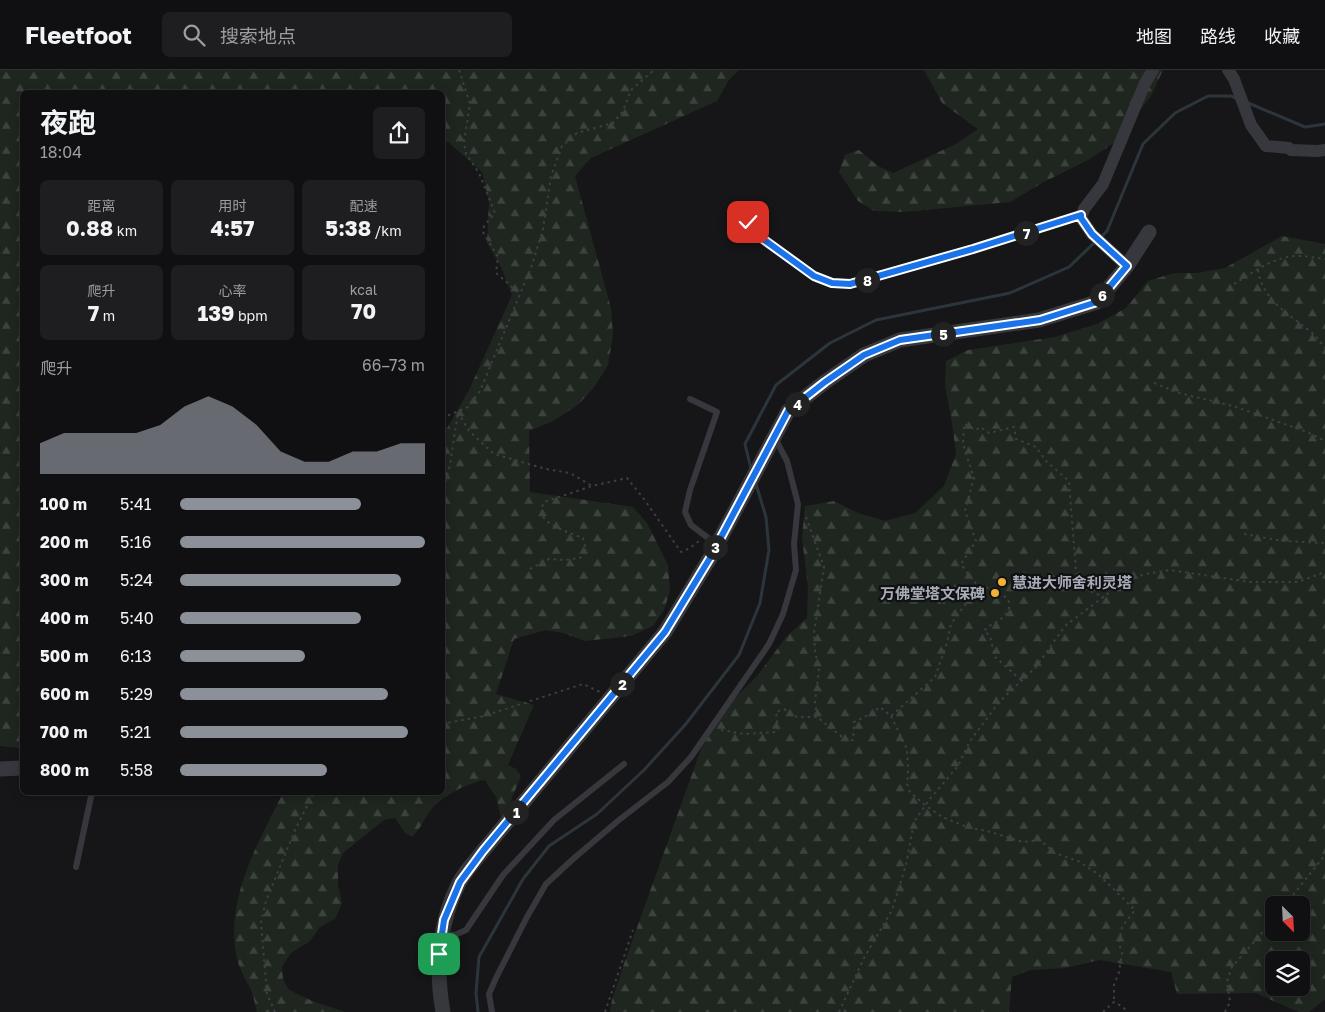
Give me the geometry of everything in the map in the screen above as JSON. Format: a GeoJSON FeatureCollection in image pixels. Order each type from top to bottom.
{"type":"FeatureCollection","features":[{"type":"Feature","properties":{"kind":"street"},"geometry":{"type":"LineString","coordinates":[[1127,266],[1092,234],[1081,218],[1081,215],[1103,184],[1153,70]]}},
{"type":"Feature","properties":{"kind":"street"},"geometry":{"type":"LineString","coordinates":[[1228,70],[1239,90],[1256,134],[1266,146],[1289,148],[1291,150],[1325,150]]}},
{"type":"Feature","properties":{"kind":"street"},"geometry":{"type":"LineString","coordinates":[[443,1012],[439,954],[444,920],[460,882],[483,851],[665,632],[711,540],[745,490],[788,411],[864,355],[900,340],[1040,320],[1097,302],[1127,266],[1149,232]]}},
{"type":"Feature","properties":{"kind":"street"},"geometry":{"type":"LineString","coordinates":[[0,769],[20,768]]}},
{"type":"Feature","properties":{"kind":"lane"},"geometry":{"type":"LineString","coordinates":[[748,222],[763,239],[814,276],[832,283],[850,284],[973,249],[1081,215]]}},
{"type":"Feature","properties":{"kind":"lane"},"geometry":{"type":"LineString","coordinates":[[690,399],[717,412],[690,490],[685,512],[691,525],[711,540]]}},
{"type":"Feature","properties":{"kind":"lane"},"geometry":{"type":"LineString","coordinates":[[492,1012],[489,994],[527,917],[546,884],[573,859],[668,782],[691,757],[769,644],[783,614],[796,570],[794,544],[798,504],[787,461],[775,436]]}},
{"type":"Feature","properties":{"kind":"lane"},"geometry":{"type":"LineString","coordinates":[[442,934],[455,936],[466,930],[503,875],[554,820],[624,764]]}},
{"type":"Feature","properties":{"kind":"lane"},"geometry":{"type":"LineString","coordinates":[[76,867],[91,795]]}},
{"type":"Feature","properties":{"kind":"path"},"geometry":{"type":"LineString","coordinates":[[459,70],[470,104],[464,142],[466,154],[479,173],[496,213],[484,226],[483,232],[498,257],[496,273],[519,292]]}},
{"type":"Feature","properties":{"kind":"path"},"geometry":{"type":"LineString","coordinates":[[445,417],[468,407],[480,391],[519,292],[532,265],[543,229],[551,176],[562,146],[577,132],[613,123],[623,111],[631,90],[654,70]]}},
{"type":"Feature","properties":{"kind":"path"},"geometry":{"type":"LineString","coordinates":[[1234,284],[1279,259],[1298,256],[1325,259]]}},
{"type":"Feature","properties":{"kind":"path"},"geometry":{"type":"LineString","coordinates":[[1258,270],[1259,280],[1270,299],[1314,334],[1325,348]]}},
{"type":"Feature","properties":{"kind":"path"},"geometry":{"type":"LineString","coordinates":[[1325,377],[1325,381]]}},
{"type":"Feature","properties":{"kind":"path"},"geometry":{"type":"LineString","coordinates":[[1154,383],[1179,393],[1233,406],[1307,432],[1325,441]]}},
{"type":"Feature","properties":{"kind":"path"},"geometry":{"type":"LineString","coordinates":[[458,412],[469,431],[494,454],[546,469],[570,473],[592,486]]}},
{"type":"Feature","properties":{"kind":"path"},"geometry":{"type":"LineString","coordinates":[[445,483],[450,465],[458,412]]}},
{"type":"Feature","properties":{"kind":"path"},"geometry":{"type":"LineString","coordinates":[[1021,680],[995,657],[990,636],[984,631],[987,627],[1001,620],[1008,612],[1008,603],[1002,593],[975,582],[961,564],[976,541],[965,511],[974,478],[964,444],[964,424],[976,430],[980,427],[989,433],[1014,427],[1016,439],[1036,447],[1046,460],[1069,481],[1076,572],[1080,587],[1104,597]]}},
{"type":"Feature","properties":{"kind":"path"},"geometry":{"type":"LineString","coordinates":[[530,569],[549,559],[565,560],[580,558],[585,546],[583,538],[544,520],[541,512],[544,502],[592,486],[627,478],[681,552],[711,540]]}},
{"type":"Feature","properties":{"kind":"path"},"geometry":{"type":"LineString","coordinates":[[798,504],[808,520],[824,567],[814,633],[819,670],[815,702],[817,717]]}},
{"type":"Feature","properties":{"kind":"path"},"geometry":{"type":"LineString","coordinates":[[1244,534],[1283,541],[1325,543]]}},
{"type":"Feature","properties":{"kind":"path"},"geometry":{"type":"LineString","coordinates":[[839,1012],[864,958],[892,910],[906,865],[914,822],[925,805],[958,766],[970,741],[1000,701],[1036,667],[1065,626],[1122,582],[1145,574],[1170,570],[1250,582],[1298,582],[1325,572]]}},
{"type":"Feature","properties":{"kind":"path"},"geometry":{"type":"LineString","coordinates":[[891,716],[935,678],[947,643],[951,624],[980,584]]}},
{"type":"Feature","properties":{"kind":"path"},"geometry":{"type":"LineString","coordinates":[[445,723],[484,716],[583,684],[611,698]]}},
{"type":"Feature","properties":{"kind":"path"},"geometry":{"type":"LineString","coordinates":[[711,728],[744,734],[776,732],[778,728],[776,712],[784,709],[797,716],[817,717],[846,741],[853,740],[854,722],[880,707],[891,716],[907,748],[907,784],[910,792],[925,805],[942,817],[970,828],[988,831],[1023,842],[1040,840],[1055,853],[1078,861],[1098,874],[1135,910],[1122,927],[1119,943],[1122,953],[1119,972],[1114,985],[1114,1002],[1103,1012]]}},
{"type":"Feature","properties":{"kind":"path"},"geometry":{"type":"LineString","coordinates":[[276,1012],[267,994],[261,922],[266,901],[292,836],[312,795]]}},
{"type":"Feature","properties":{"kind":"path"},"geometry":{"type":"LineString","coordinates":[[1292,896],[1325,855]]}},
{"type":"Feature","properties":{"kind":"path"},"geometry":{"type":"LineString","coordinates":[[1224,1012],[1230,1002],[1228,981],[1232,967],[1265,929]]}},
{"type":"Feature","properties":{"kind":"path"},"geometry":{"type":"LineString","coordinates":[[605,1012],[633,930]]}},
{"type":"Feature","properties":{"kind":"path"},"geometry":{"type":"LineString","coordinates":[[1114,1002],[1123,1006],[1127,1012]]}},
{"type":"Feature","properties":{"kind":"green space"},"geometry":{"type":"Polygon","coordinates":[[[0,70],[739,70],[729,80],[717,101],[591,158],[575,176],[611,308],[613,335],[608,365],[595,386],[578,405],[553,421],[529,431],[530,492],[633,507],[647,523],[668,565],[670,591],[664,610],[653,626],[631,636],[585,641],[563,633],[546,630],[514,639],[496,694],[534,705],[508,765],[516,769],[521,776],[502,822],[496,797],[485,780],[463,787],[441,800],[430,811],[412,837],[405,833],[395,818],[384,820],[343,853],[338,865],[338,885],[342,903],[335,919],[320,927],[310,941],[291,953],[282,966],[283,979],[289,990],[312,1001],[345,1012],[257,1012],[252,993],[237,958],[234,936],[235,915],[239,893],[246,872],[263,832],[282,795],[445,795],[445,432],[469,390],[512,295],[501,267],[487,243],[489,202],[482,172],[445,141],[445,90],[20,90],[20,748],[0,746],[0,70]]]}},
{"type":"Feature","properties":{"kind":"green space"},"geometry":{"type":"Polygon","coordinates":[[[924,70],[1163,70],[1151,96],[1115,142],[1090,159],[1042,183],[1010,202],[904,212],[874,211],[858,201],[839,172],[845,155],[859,150],[878,166],[893,173],[956,144],[978,129],[942,103],[924,70]]]}},
{"type":"Feature","properties":{"kind":"green space"},"geometry":{"type":"Polygon","coordinates":[[[1282,236],[1325,244],[1325,999],[1309,1012],[1299,1012],[1255,993],[1177,994],[1171,972],[1099,960],[1066,968],[1031,970],[1012,977],[1009,1012],[610,1012],[625,961],[701,749],[728,705],[758,675],[786,637],[807,618],[808,588],[802,537],[805,506],[834,501],[858,513],[885,521],[915,513],[944,486],[956,454],[945,386],[946,361],[968,350],[1055,337],[1097,324],[1126,308],[1148,281],[1174,273],[1197,273],[1225,268],[1282,236]]]}},
{"type":"Feature","properties":{"kind":"waterway"},"geometry":{"type":"LineString","coordinates":[[1100,238],[1107,231],[1143,144],[1175,113],[1208,96],[1231,96],[1238,99]]}},
{"type":"Feature","properties":{"kind":"waterway"},"geometry":{"type":"LineString","coordinates":[[1246,102],[1305,127],[1325,124]]}},
{"type":"Feature","properties":{"kind":"waterway"},"geometry":{"type":"LineString","coordinates":[[751,469],[745,444],[776,385],[830,343],[876,320],[1010,293],[1069,267],[1095,242]]}},
{"type":"Feature","properties":{"kind":"waterway"},"geometry":{"type":"LineString","coordinates":[[478,1012],[476,993],[479,957],[523,879],[549,846],[597,814],[644,770],[685,725],[739,655],[760,603],[769,550],[766,517],[756,484]]}},
{"type":"Feature","properties":{"kind":"place","name":"慧进大师舍利灵塔"},"geometry":{"type":"Point","coordinates":[1002,582]}},
{"type":"Feature","properties":{"kind":"place","name":"万佛堂塔文保碑"},"geometry":{"type":"Point","coordinates":[995,593]}},
{"type":"Feature","properties":{"kind":"route"},"geometry":{"type":"LineString","coordinates":[[439,954],[444,920],[460,882],[483,851],[665,632],[710,558],[788,411],[864,355],[900,340],[1040,320],[1097,302],[1127,266],[1092,234],[1081,218],[1081,215],[973,249],[850,284],[832,283],[814,276],[763,239],[748,222]]}}]}
